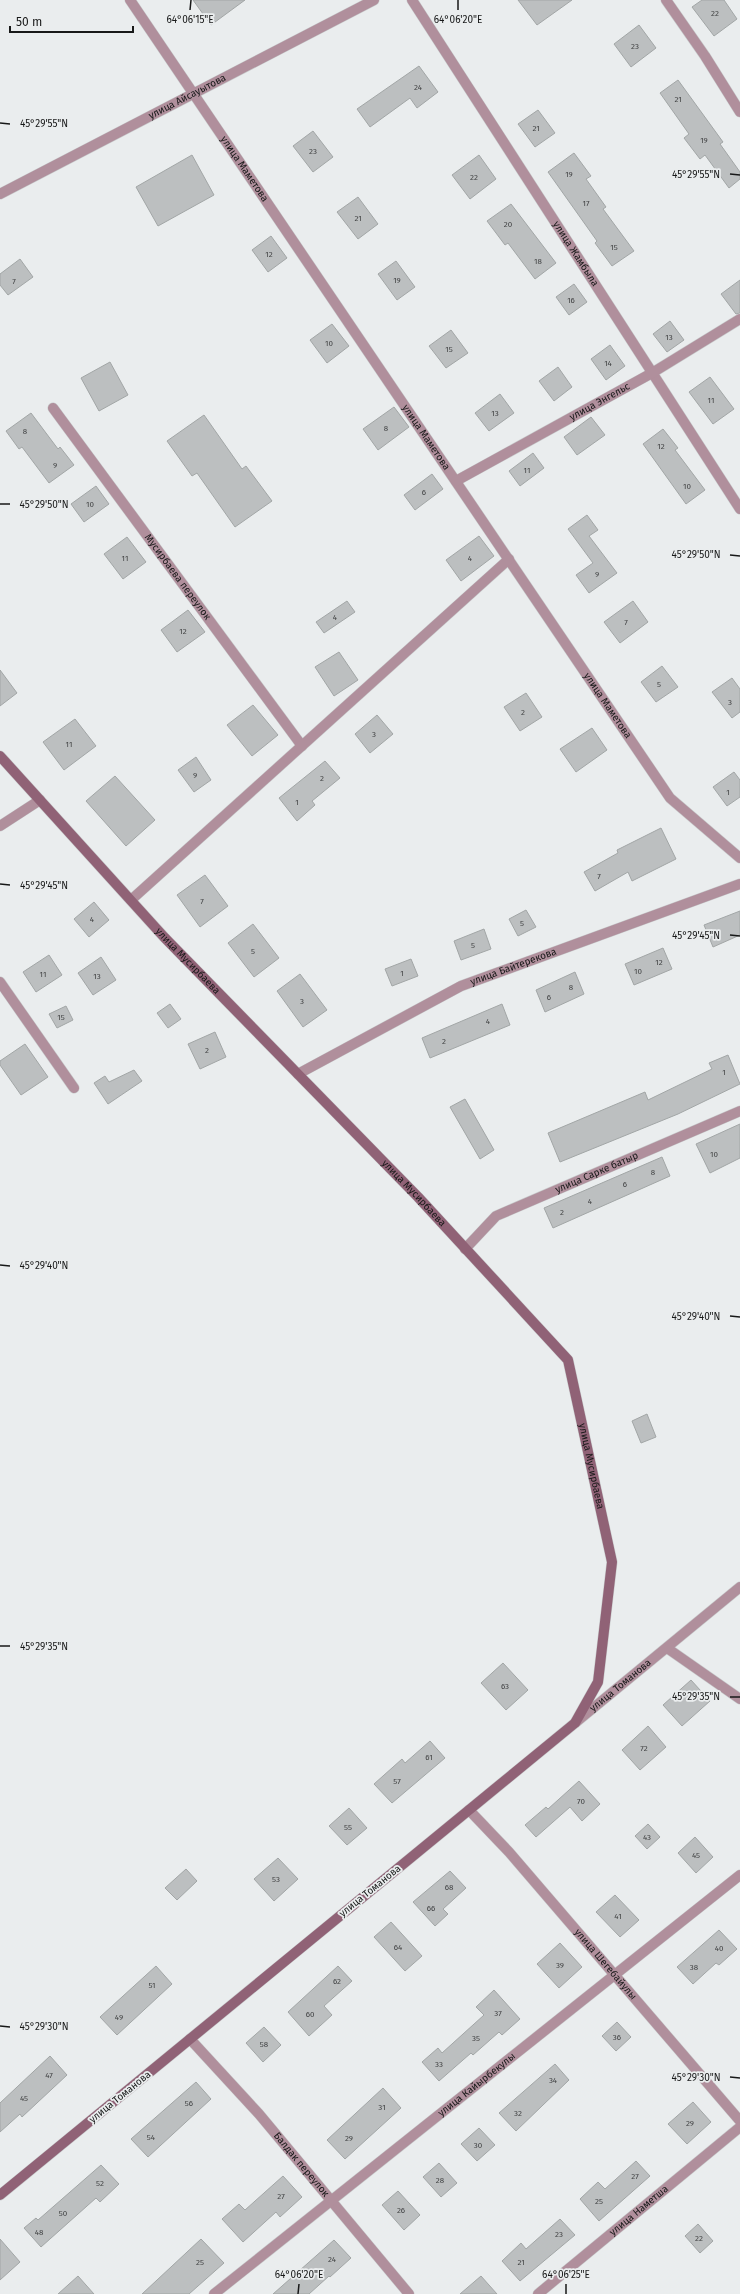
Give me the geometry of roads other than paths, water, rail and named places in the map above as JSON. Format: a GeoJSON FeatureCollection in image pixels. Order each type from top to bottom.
{"type":"FeatureCollection","features":[{"type":"Feature","properties":{"kind":"street","name":"улица Маметова"},"geometry":{"type":"LineString","coordinates":[[130,0],[195,93],[670,798],[740,858]]}},
{"type":"Feature","properties":{"kind":"street","name":"улица Айсауытова"},"geometry":{"type":"LineString","coordinates":[[0,194],[374,0]]}},
{"type":"Feature","properties":{"kind":"street","name":"улица Жамбыла"},"geometry":{"type":"LineString","coordinates":[[412,0],[740,508]]}},
{"type":"Feature","properties":{"kind":"street"},"geometry":{"type":"LineString","coordinates":[[666,0],[705,56],[740,112]]}},
{"type":"Feature","properties":{"kind":"street","name":"улица Энгельс"},"geometry":{"type":"LineString","coordinates":[[456,481],[652,373],[740,320]]}},
{"type":"Feature","properties":{"kind":"street","name":"Мусирбаева переулок"},"geometry":{"type":"LineString","coordinates":[[53,408],[302,746]]}},
{"type":"Feature","properties":{"kind":"street"},"geometry":{"type":"LineString","coordinates":[[130,900],[509,559]]}},
{"type":"Feature","properties":{"kind":"street","name":"улица Мусирбаева"},"geometry":{"type":"LineString","coordinates":[[0,756],[130,900],[465,1249],[568,1360],[612,1562],[598,1682],[575,1723]]}},
{"type":"Feature","properties":{"kind":"street"},"geometry":{"type":"LineString","coordinates":[[0,826],[40,800]]}},
{"type":"Feature","properties":{"kind":"street","name":"улица Байтерекова"},"geometry":{"type":"LineString","coordinates":[[298,1074],[461,986],[740,884]]}},
{"type":"Feature","properties":{"kind":"street"},"geometry":{"type":"LineString","coordinates":[[0,982],[74,1088]]}},
{"type":"Feature","properties":{"kind":"street","name":"улица Сарке батыр"},"geometry":{"type":"LineString","coordinates":[[465,1249],[496,1216],[740,1111]]}},
{"type":"Feature","properties":{"kind":"street","name":"улица Томанова"},"geometry":{"type":"LineString","coordinates":[[0,2195],[740,1587]]}},
{"type":"Feature","properties":{"kind":"street"},"geometry":{"type":"LineString","coordinates":[[667,1648],[740,1699]]}},
{"type":"Feature","properties":{"kind":"street","name":"улица Шегебайулы"},"geometry":{"type":"LineString","coordinates":[[469,1810],[509,1852],[613,1976],[740,2121]]}},
{"type":"Feature","properties":{"kind":"street","name":"улица Кайырбекулы"},"geometry":{"type":"LineString","coordinates":[[214,2294],[740,1875]]}},
{"type":"Feature","properties":{"kind":"street","name":"Балдак переулок"},"geometry":{"type":"LineString","coordinates":[[190,2039],[259,2114],[409,2294]]}},
{"type":"Feature","properties":{"kind":"street","name":"улица Наметша"},"geometry":{"type":"LineString","coordinates":[[538,2294],[740,2127]]}}]}
